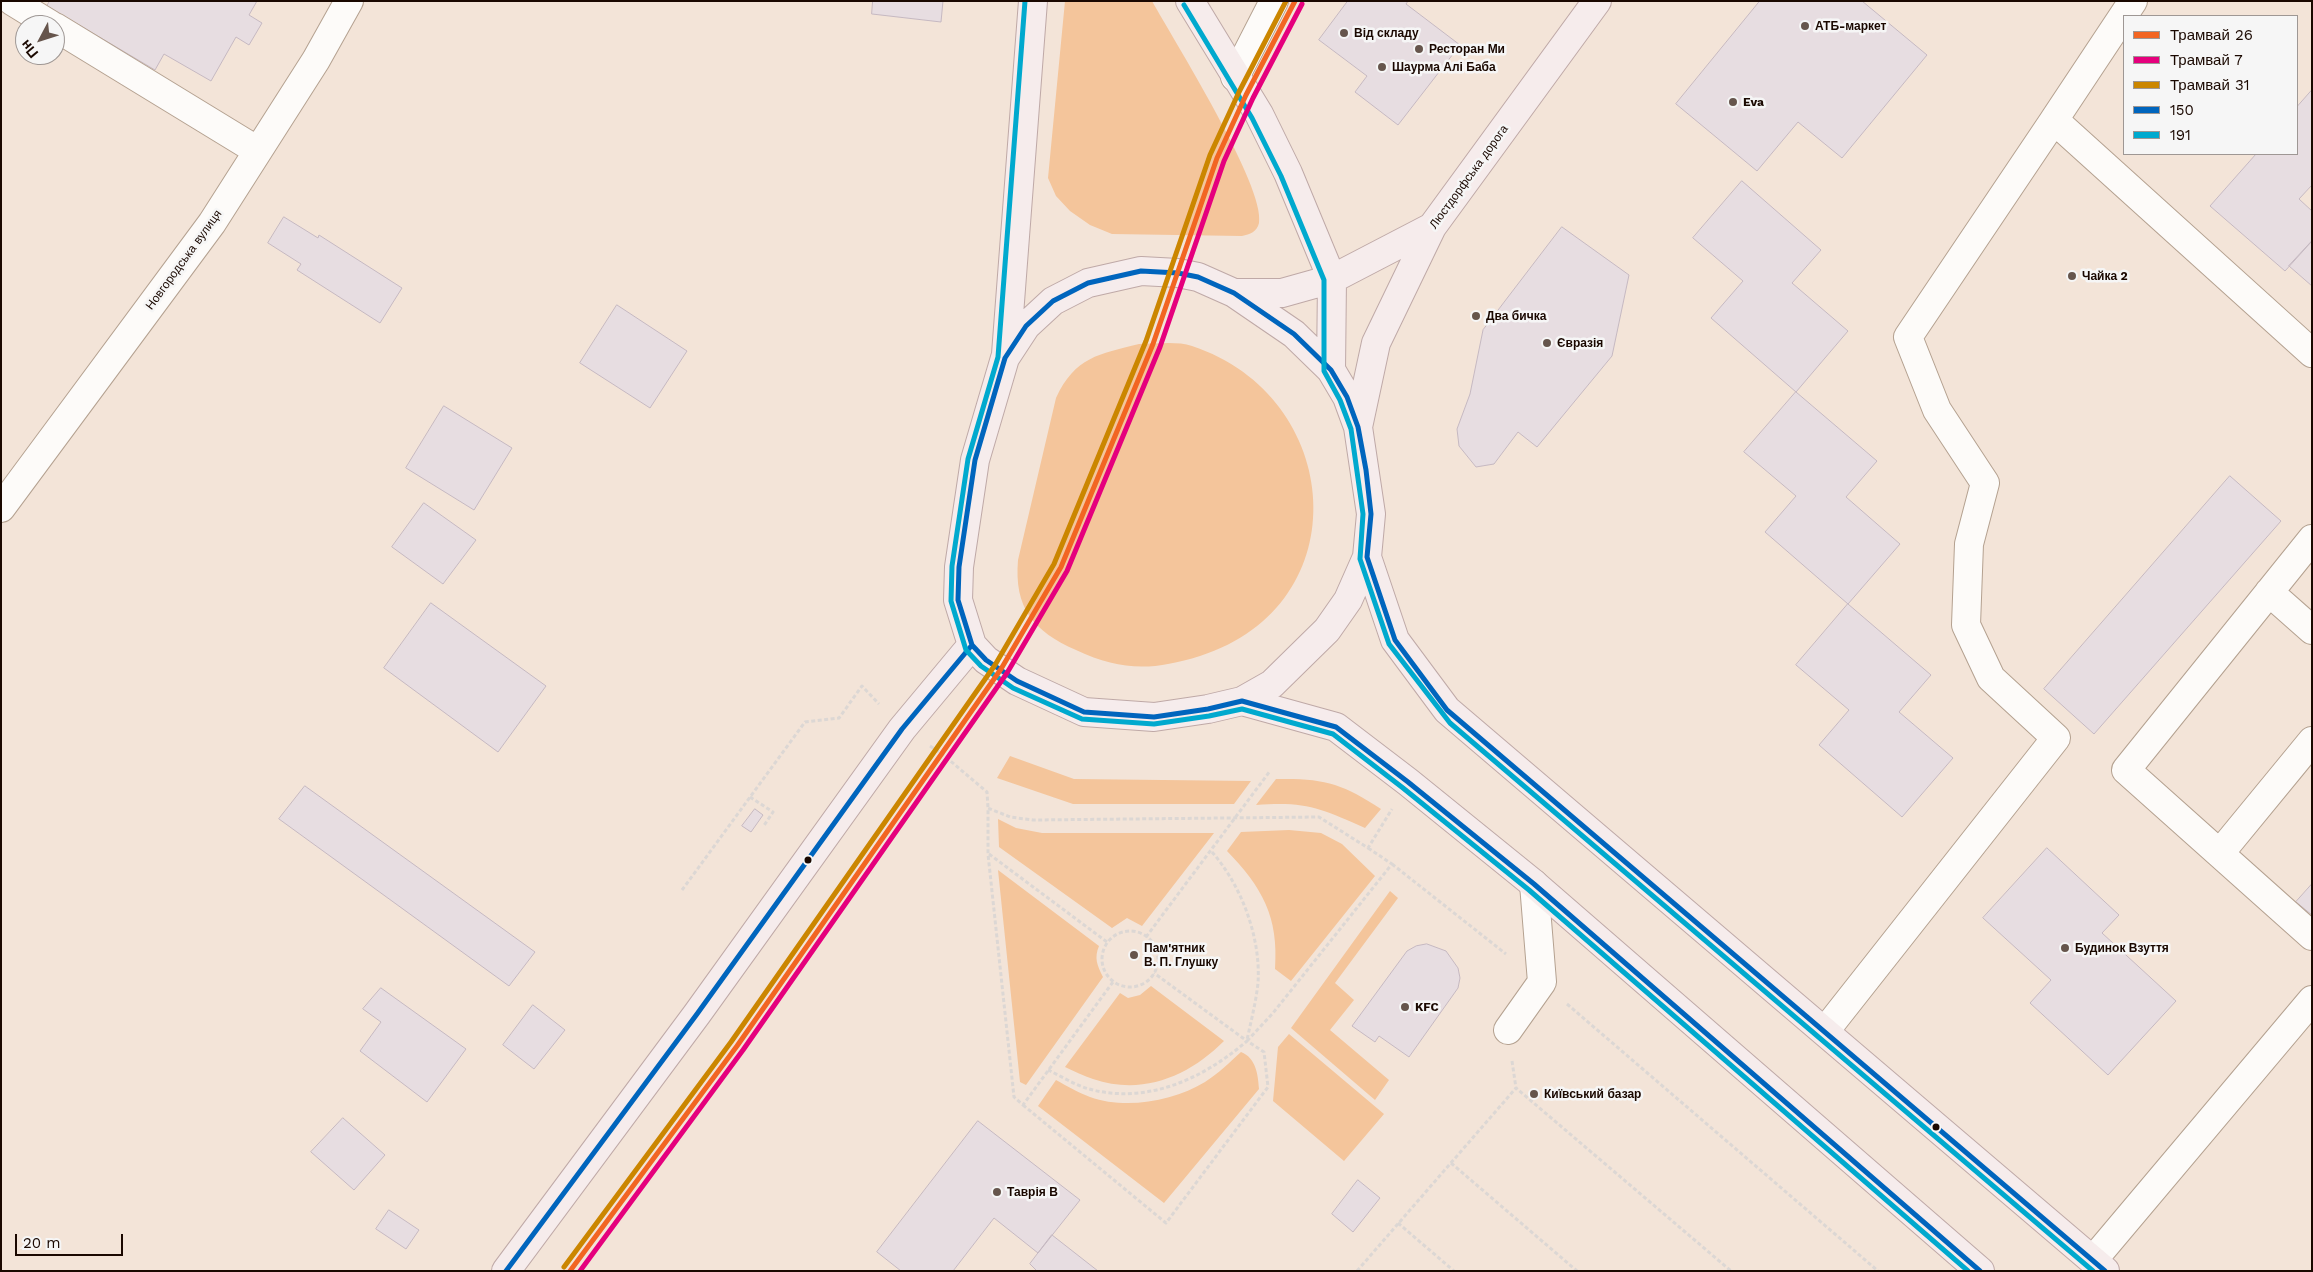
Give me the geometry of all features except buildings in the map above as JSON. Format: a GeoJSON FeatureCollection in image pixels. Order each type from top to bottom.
{"type":"FeatureCollection","features":[{"type":"Feature","properties":{"kind":"main road"},"geometry":{"type":"LineString","coordinates":[[1006,358],[1026,326],[1053,301],[1088,283],[1141,271],[1178,273],[1198,277],[1234,293],[1294,334],[1331,370],[1347,397],[1358,427],[1371,514],[1367,557],[1348,600],[1327,630],[1272,684],[1242,701],[1208,709],[1154,717],[1084,712],[1017,681],[986,660],[972,645],[958,600],[958,567],[975,460],[1006,358],[1033,1]]}},
{"type":"Feature","properties":{"kind":"main road"},"geometry":{"type":"LineString","coordinates":[[1190,1],[1259,114],[1288,174],[1332,279],[1331,370]]}},
{"type":"Feature","properties":{"kind":"main road","name":"Люстдорфська дорога"},"geometry":{"type":"LineString","coordinates":[[1358,427],[1376,342],[1432,228],[1596,1]]}},
{"type":"Feature","properties":{"kind":"main road"},"geometry":{"type":"LineString","coordinates":[[1234,293],[1282,294],[1332,279],[1432,228]]}},
{"type":"Feature","properties":{"kind":"main road"},"geometry":{"type":"LineString","coordinates":[[1367,557],[1395,640],[1448,710],[2099,1265]]}},
{"type":"Feature","properties":{"kind":"main road"},"geometry":{"type":"LineString","coordinates":[[506,1271],[696,1014],[902,729],[972,645]]}},
{"type":"Feature","properties":{"kind":"main road"},"geometry":{"type":"LineString","coordinates":[[1242,701],[1336,727],[1408,782],[1534,884],[1980,1271]]}},
{"type":"Feature","properties":{"kind":"street"},"geometry":{"type":"LineString","coordinates":[[12,1],[35,15]]}},
{"type":"Feature","properties":{"kind":"street","name":"Новгородська вулиця"},"geometry":{"type":"LineString","coordinates":[[1,508],[212,224],[316,60],[349,1]]}},
{"type":"Feature","properties":{"kind":"street"},"geometry":{"type":"LineString","coordinates":[[1235,77],[1274,1]]}},
{"type":"Feature","properties":{"kind":"street"},"geometry":{"type":"LineString","coordinates":[[2124,15],[2133,1]]}},
{"type":"Feature","properties":{"kind":"street"},"geometry":{"type":"LineString","coordinates":[[1825,1030],[2056,738],[1991,678],[1966,625],[1968,544],[1984,483],[1937,410],[1908,337],[2123,16]]}},
{"type":"Feature","properties":{"kind":"street"},"geometry":{"type":"LineString","coordinates":[[65,33],[258,151]]}},
{"type":"Feature","properties":{"kind":"street"},"geometry":{"type":"LineString","coordinates":[[2054,120],[2312,353]]}},
{"type":"Feature","properties":{"kind":"street"},"geometry":{"type":"LineString","coordinates":[[2312,539],[2126,770],[2312,936]]}},
{"type":"Feature","properties":{"kind":"street"},"geometry":{"type":"LineString","coordinates":[[2269,592],[2312,630]]}},
{"type":"Feature","properties":{"kind":"street"},"geometry":{"type":"LineString","coordinates":[[2220,854],[2312,741]]}},
{"type":"Feature","properties":{"kind":"street"},"geometry":{"type":"LineString","coordinates":[[1508,1030],[1542,982],[1534,884]]}},
{"type":"Feature","properties":{"kind":"street"},"geometry":{"type":"LineString","coordinates":[[2099,1265],[2312,1000]]}},
{"type":"Feature","properties":{"kind":"path"},"geometry":{"type":"LineString","coordinates":[[682,890],[805,722],[839,718],[862,686],[902,729],[941,753],[987,792],[988,854],[1014,1097],[1166,1223],[1268,1086],[1264,1052],[1154,973]]}},
{"type":"Feature","properties":{"kind":"path"},"geometry":{"type":"LineString","coordinates":[[1146,937],[1212,852],[1270,770]]}},
{"type":"Feature","properties":{"kind":"path"},"geometry":{"type":"LineString","coordinates":[[750,797],[773,812],[763,827]]}},
{"type":"Feature","properties":{"kind":"path"},"geometry":{"type":"LineString","coordinates":[[1368,848],[1393,806]]}},
{"type":"Feature","properties":{"kind":"path"},"geometry":{"type":"LineString","coordinates":[[988,808],[1010,817],[1033,820],[1319,817],[1392,864],[1542,982],[1878,1271]]}},
{"type":"Feature","properties":{"kind":"path"},"geometry":{"type":"LineString","coordinates":[[1212,852],[1226,868],[1237,887],[1255,943],[1258,982],[1247,1041]]}},
{"type":"Feature","properties":{"kind":"path"},"geometry":{"type":"LineString","coordinates":[[988,854],[1107,942]]}},
{"type":"Feature","properties":{"kind":"path"},"geometry":{"type":"LineString","coordinates":[[1048,1070],[1088,1089],[1118,1094],[1145,1093],[1174,1085],[1211,1068],[1247,1041],[1273,1013],[1392,864]]}},
{"type":"Feature","properties":{"kind":"path"},"geometry":{"type":"LineString","coordinates":[[1122,932],[1138,933],[1146,937],[1156,949],[1157,965],[1150,979],[1136,987],[1128,988],[1113,982],[1107,976],[1102,959],[1107,942],[1122,932]]}},
{"type":"Feature","properties":{"kind":"path"},"geometry":{"type":"LineString","coordinates":[[1023,1105],[1113,982]]}},
{"type":"Feature","properties":{"kind":"path"},"geometry":{"type":"LineString","coordinates":[[1356,1271],[1516,1088],[1731,1271]]}},
{"type":"Feature","properties":{"kind":"path"},"geometry":{"type":"LineString","coordinates":[[1451,1163],[1577,1271]]}},
{"type":"Feature","properties":{"kind":"path"},"geometry":{"type":"LineString","coordinates":[[1398,1222],[1454,1271]]}},
{"type":"Feature","properties":{"kind":"shaded area"},"geometry":{"type":"Polygon","coordinates":[[[1065,1],[1152,1],[1216,113],[1248,178],[1257,205],[1259,223],[1255,231],[1242,236],[1112,234],[1090,225],[1070,211],[1056,196],[1048,178],[1065,1]]]}},
{"type":"Feature","properties":{"kind":"shaded area"},"geometry":{"type":"Polygon","coordinates":[[[1139,344],[1186,344],[1243,372],[1280,408],[1304,453],[1313,501],[1308,549],[1288,593],[1252,630],[1200,656],[1152,666],[1122,665],[1108,662],[1076,650],[1048,635],[1029,616],[1023,605],[1019,592],[1018,577],[1018,560],[1056,398],[1063,384],[1071,374],[1090,359],[1139,344]]]}},
{"type":"Feature","properties":{"kind":"shaded area"},"geometry":{"type":"Polygon","coordinates":[[[1010,756],[1074,779],[1251,781],[1234,804],[1073,804],[997,778],[1010,756]]]}},
{"type":"Feature","properties":{"kind":"shaded area"},"geometry":{"type":"Polygon","coordinates":[[[1276,779],[1320,781],[1331,784],[1355,793],[1381,809],[1365,828],[1336,815],[1300,805],[1256,805],[1276,779]]]}},
{"type":"Feature","properties":{"kind":"shaded area"},"geometry":{"type":"Polygon","coordinates":[[[998,819],[1016,828],[1042,833],[1214,833],[1142,926],[1127,918],[1112,928],[999,847],[998,819]]]}},
{"type":"Feature","properties":{"kind":"shaded area"},"geometry":{"type":"Polygon","coordinates":[[[1289,830],[1321,833],[1342,844],[1375,876],[1291,981],[1275,969],[1276,950],[1274,934],[1266,904],[1250,877],[1227,851],[1241,832],[1289,830]]]}},
{"type":"Feature","properties":{"kind":"shaded area"},"geometry":{"type":"Polygon","coordinates":[[[998,870],[1099,946],[1097,962],[1103,977],[1026,1085],[1020,1082],[998,870]]]}},
{"type":"Feature","properties":{"kind":"shaded area"},"geometry":{"type":"Polygon","coordinates":[[[1390,891],[1398,898],[1335,983],[1354,1000],[1330,1030],[1389,1080],[1375,1100],[1291,1028],[1390,891]]]}},
{"type":"Feature","properties":{"kind":"shaded area"},"geometry":{"type":"Polygon","coordinates":[[[1151,986],[1224,1041],[1196,1064],[1180,1073],[1164,1080],[1147,1084],[1112,1084],[1090,1078],[1065,1067],[1120,993],[1128,998],[1140,995],[1151,986]]]}},
{"type":"Feature","properties":{"kind":"shaded area"},"geometry":{"type":"Polygon","coordinates":[[[1289,1034],[1384,1114],[1344,1161],[1273,1101],[1278,1047],[1289,1034]]]}},
{"type":"Feature","properties":{"kind":"shaded area"},"geometry":{"type":"Polygon","coordinates":[[[1241,1052],[1253,1062],[1257,1072],[1259,1089],[1164,1203],[1038,1106],[1056,1080],[1086,1095],[1104,1101],[1134,1103],[1164,1099],[1193,1089],[1205,1082],[1241,1052]]]}},
{"type":"Feature","properties":{"kind":"tram line","name":"31"},"geometry":{"type":"LineString","coordinates":[[564,1267],[731,1042],[995,665],[1054,564],[1146,341],[1210,155],[1239,92],[1286,1]]}},
{"type":"Feature","properties":{"kind":"tram line","name":"26"},"geometry":{"type":"LineString","coordinates":[[570,1271],[737,1046],[1001,669],[1061,567],[1153,344],[1217,158],[1246,95],[1295,1]]}},
{"type":"Feature","properties":{"kind":"tram line","name":"7"},"geometry":{"type":"LineString","coordinates":[[580,1271],[743,1050],[1007,673],[1067,571],[1160,347],[1224,161],[1253,98],[1302,4]]}},
{"type":"Feature","properties":{"kind":"transit line","name":"191"},"geometry":{"type":"LineString","coordinates":[[1025,1],[998,357],[968,459],[952,566],[951,601],[966,650],[981,666],[1013,688],[1082,719],[1154,724],[1242,709],[1333,734],[1529,890],[1968,1271]]}},
{"type":"Feature","properties":{"kind":"transit line","name":"191"},"geometry":{"type":"LineString","coordinates":[[1184,5],[1252,118],[1281,176],[1324,280],[1324,371],[1340,400],[1351,429],[1363,514],[1360,559],[1389,644],[1450,723],[2093,1271]]}},
{"type":"Feature","properties":{"kind":"transit line","name":"150"},"geometry":{"type":"LineString","coordinates":[[1980,1271],[1534,884],[1408,782],[1336,727],[1242,701],[1208,709],[1154,717],[1084,712],[1017,681],[986,660],[972,645],[958,600],[959,567],[975,460],[1005,358],[1026,326],[1053,301],[1088,283],[1141,271],[1178,273],[1198,277],[1234,293],[1294,334],[1331,370],[1347,397],[1358,427],[1366,470],[1371,514],[1367,557],[1395,640],[1447,710],[2105,1271]]}},
{"type":"Feature","properties":{"kind":"transit line","name":"150"},"geometry":{"type":"LineString","coordinates":[[506,1271],[697,1014],[902,729],[972,645]]}},
{"type":"Feature","properties":{"kind":"place","name":"АТБ-маркет"},"geometry":{"type":"Point","coordinates":[1805,26]}},
{"type":"Feature","properties":{"kind":"place","name":"Від складу"},"geometry":{"type":"Point","coordinates":[1344,33]}},
{"type":"Feature","properties":{"kind":"place","name":"Ресторан Ми"},"geometry":{"type":"Point","coordinates":[1419,49]}},
{"type":"Feature","properties":{"kind":"place","name":"Шаурма Алі Баба"},"geometry":{"type":"Point","coordinates":[1382,67]}},
{"type":"Feature","properties":{"kind":"place","name":"Eva"},"geometry":{"type":"Point","coordinates":[1733,102]}},
{"type":"Feature","properties":{"kind":"place","name":"Чайка 2"},"geometry":{"type":"Point","coordinates":[2072,276]}},
{"type":"Feature","properties":{"kind":"place","name":"Два бичка"},"geometry":{"type":"Point","coordinates":[1476,316]}},
{"type":"Feature","properties":{"kind":"place","name":"Євразія"},"geometry":{"type":"Point","coordinates":[1547,343]}},
{"type":"Feature","properties":{"kind":"place","name":"Будинок Взуття"},"geometry":{"type":"Point","coordinates":[2065,948]}},
{"type":"Feature","properties":{"kind":"place","name":"Пам'ятник В. П. Глушку"},"geometry":{"type":"Point","coordinates":[1134,955]}},
{"type":"Feature","properties":{"kind":"place","name":"KFC"},"geometry":{"type":"Point","coordinates":[1405,1007]}},
{"type":"Feature","properties":{"kind":"place","name":"Київський базар"},"geometry":{"type":"Point","coordinates":[1534,1094]}},
{"type":"Feature","properties":{"kind":"place","name":"Таврія В"},"geometry":{"type":"Point","coordinates":[997,1192]}}]}
